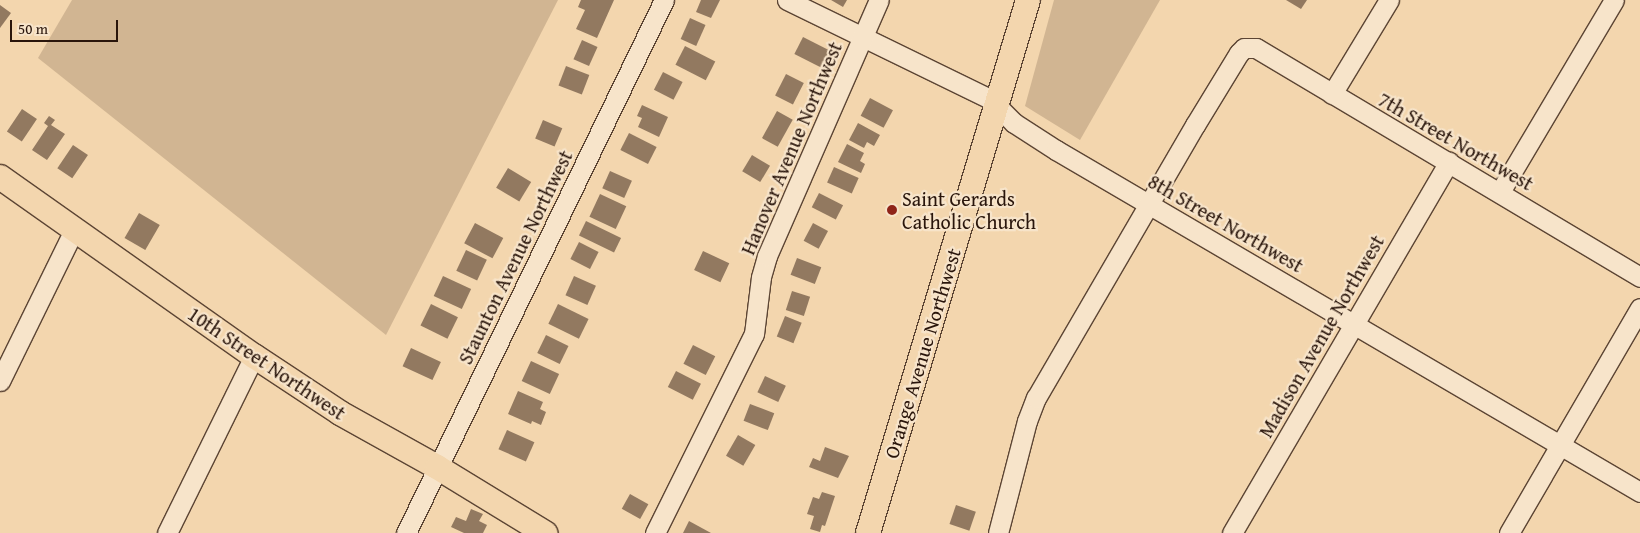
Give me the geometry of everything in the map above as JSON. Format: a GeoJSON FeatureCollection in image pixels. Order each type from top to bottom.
{"type":"FeatureCollection","features":[{"type":"Feature","properties":{"kind":"main road","name":"Orange Avenue Northwest"},"geometry":{"type":"LineString","coordinates":[[868,533],[1028,0]]}},
{"type":"Feature","properties":{"kind":"main road","name":"10th Street Northwest"},"geometry":{"type":"LineString","coordinates":[[0,177],[254,356],[340,413],[437,467],[545,533]]}},
{"type":"Feature","properties":{"kind":"street","name":"Staunton Avenue Northwest"},"geometry":{"type":"LineString","coordinates":[[406,533],[664,0]]}},
{"type":"Feature","properties":{"kind":"street","name":"8th Street Northwest"},"geometry":{"type":"LineString","coordinates":[[787,0],[990,99],[1014,123],[1640,492]]}},
{"type":"Feature","properties":{"kind":"street","name":"Hanover Avenue Northwest"},"geometry":{"type":"LineString","coordinates":[[654,533],[754,334],[761,277],[767,256],[879,0]]}},
{"type":"Feature","properties":{"kind":"street"},"geometry":{"type":"LineString","coordinates":[[1332,94],[1389,0]]}},
{"type":"Feature","properties":{"kind":"street"},"geometry":{"type":"LineString","coordinates":[[1500,192],[1614,0]]}},
{"type":"Feature","properties":{"kind":"street","name":"7th Street Northwest"},"geometry":{"type":"LineString","coordinates":[[1150,204],[1239,52],[1249,47],[1256,48],[1640,277]]}},
{"type":"Feature","properties":{"kind":"street","name":"Madison Avenue Northwest"},"geometry":{"type":"LineString","coordinates":[[1232,533],[1449,162]]}},
{"type":"Feature","properties":{"kind":"street"},"geometry":{"type":"LineString","coordinates":[[998,533],[1027,421],[1036,398],[1150,204]]}},
{"type":"Feature","properties":{"kind":"street"},"geometry":{"type":"LineString","coordinates":[[0,381],[74,230]]}},
{"type":"Feature","properties":{"kind":"street"},"geometry":{"type":"LineString","coordinates":[[1512,532],[1640,308]]}},
{"type":"Feature","properties":{"kind":"street"},"geometry":{"type":"LineString","coordinates":[[167,533],[254,356]]}},
{"type":"Feature","properties":{"kind":"shaded area"},"geometry":{"type":"Polygon","coordinates":[[[72,0],[558,0],[386,335],[38,58],[72,0]]]}},
{"type":"Feature","properties":{"kind":"shaded area"},"geometry":{"type":"Polygon","coordinates":[[[1054,0],[1160,0],[1080,140],[1025,106],[1054,0]]]}},
{"type":"Feature","properties":{"kind":"building"},"geometry":{"type":"Polygon","coordinates":[[[581,0],[614,0],[597,38],[576,29],[585,10],[578,7],[581,0]]]}},
{"type":"Feature","properties":{"kind":"building"},"geometry":{"type":"Polygon","coordinates":[[[701,0],[720,0],[711,18],[696,12],[701,0]]]}},
{"type":"Feature","properties":{"kind":"building"},"geometry":{"type":"Polygon","coordinates":[[[831,0],[847,0],[843,7],[831,0]]]}},
{"type":"Feature","properties":{"kind":"building"},"geometry":{"type":"Polygon","coordinates":[[[1286,0],[1307,0],[1301,9],[1286,0]]]}},
{"type":"Feature","properties":{"kind":"building"},"geometry":{"type":"Polygon","coordinates":[[[0,5],[11,13],[0,28],[0,5]]]}},
{"type":"Feature","properties":{"kind":"building"},"geometry":{"type":"Polygon","coordinates":[[[690,18],[706,25],[696,46],[681,39],[690,18]]]}},
{"type":"Feature","properties":{"kind":"building"},"geometry":{"type":"Polygon","coordinates":[[[803,37],[831,51],[822,68],[794,54],[803,37]]]}},
{"type":"Feature","properties":{"kind":"building"},"geometry":{"type":"Polygon","coordinates":[[[582,40],[598,47],[589,66],[573,59],[582,40]]]}},
{"type":"Feature","properties":{"kind":"building"},"geometry":{"type":"Polygon","coordinates":[[[685,46],[715,61],[706,80],[675,65],[685,46]]]}},
{"type":"Feature","properties":{"kind":"building"},"geometry":{"type":"Polygon","coordinates":[[[566,66],[589,75],[582,95],[558,86],[566,66]]]}},
{"type":"Feature","properties":{"kind":"building"},"geometry":{"type":"Polygon","coordinates":[[[663,72],[683,82],[674,100],[654,90],[663,72]]]}},
{"type":"Feature","properties":{"kind":"building"},"geometry":{"type":"Polygon","coordinates":[[[786,74],[804,83],[793,104],[775,95],[786,74]]]}},
{"type":"Feature","properties":{"kind":"building"},"geometry":{"type":"Polygon","coordinates":[[[870,98],[893,110],[884,128],[861,116],[870,98]]]}},
{"type":"Feature","properties":{"kind":"building"},"geometry":{"type":"Polygon","coordinates":[[[642,105],[668,117],[659,137],[638,127],[642,118],[637,116],[642,105]]]}},
{"type":"Feature","properties":{"kind":"building"},"geometry":{"type":"Polygon","coordinates":[[[22,109],[37,119],[22,141],[7,131],[22,109]]]}},
{"type":"Feature","properties":{"kind":"building"},"geometry":{"type":"Polygon","coordinates":[[[777,111],[793,120],[778,147],[762,138],[777,111]]]}},
{"type":"Feature","properties":{"kind":"building"},"geometry":{"type":"Polygon","coordinates":[[[49,116],[55,120],[51,125],[65,134],[47,160],[32,150],[48,126],[44,123],[49,116]]]}},
{"type":"Feature","properties":{"kind":"building"},"geometry":{"type":"Polygon","coordinates":[[[543,120],[562,128],[555,147],[535,138],[543,120]]]}},
{"type":"Feature","properties":{"kind":"building"},"geometry":{"type":"Polygon","coordinates":[[[858,123],[880,135],[874,146],[867,142],[864,148],[849,140],[858,123]]]}},
{"type":"Feature","properties":{"kind":"building"},"geometry":{"type":"Polygon","coordinates":[[[629,133],[657,147],[648,164],[620,150],[629,133]]]}},
{"type":"Feature","properties":{"kind":"building"},"geometry":{"type":"Polygon","coordinates":[[[847,144],[864,153],[860,161],[865,164],[861,173],[838,162],[847,144]]]}},
{"type":"Feature","properties":{"kind":"building"},"geometry":{"type":"Polygon","coordinates":[[[73,145],[88,155],[72,178],[57,168],[73,145]]]}},
{"type":"Feature","properties":{"kind":"building"},"geometry":{"type":"Polygon","coordinates":[[[752,155],[770,166],[760,182],[742,171],[752,155]]]}},
{"type":"Feature","properties":{"kind":"building"},"geometry":{"type":"Polygon","coordinates":[[[834,167],[859,178],[852,194],[827,183],[834,167]]]}},
{"type":"Feature","properties":{"kind":"building"},"geometry":{"type":"Polygon","coordinates":[[[508,168],[531,182],[519,202],[496,188],[508,168]]]}},
{"type":"Feature","properties":{"kind":"building"},"geometry":{"type":"Polygon","coordinates":[[[610,171],[632,181],[624,198],[602,188],[610,171]]]}},
{"type":"Feature","properties":{"kind":"building"},"geometry":{"type":"Polygon","coordinates":[[[819,193],[843,205],[836,220],[812,207],[819,193]]]}},
{"type":"Feature","properties":{"kind":"building"},"geometry":{"type":"Polygon","coordinates":[[[600,194],[626,206],[616,229],[589,217],[600,194]]]}},
{"type":"Feature","properties":{"kind":"building"},"geometry":{"type":"Polygon","coordinates":[[[139,213],[160,225],[145,250],[124,238],[139,213]]]}},
{"type":"Feature","properties":{"kind":"building"},"geometry":{"type":"Polygon","coordinates":[[[586,221],[621,238],[614,252],[579,235],[586,221]]]}},
{"type":"Feature","properties":{"kind":"building"},"geometry":{"type":"Polygon","coordinates":[[[475,223],[503,238],[492,258],[464,243],[475,223]]]}},
{"type":"Feature","properties":{"kind":"building"},"geometry":{"type":"Polygon","coordinates":[[[813,223],[828,231],[819,249],[804,241],[813,223]]]}},
{"type":"Feature","properties":{"kind":"building"},"geometry":{"type":"Polygon","coordinates":[[[579,242],[599,252],[590,269],[570,259],[579,242]]]}},
{"type":"Feature","properties":{"kind":"building"},"geometry":{"type":"Polygon","coordinates":[[[466,250],[487,260],[477,281],[456,271],[466,250]]]}},
{"type":"Feature","properties":{"kind":"building"},"geometry":{"type":"Polygon","coordinates":[[[703,251],[729,263],[720,282],[694,270],[703,251]]]}},
{"type":"Feature","properties":{"kind":"building"},"geometry":{"type":"Polygon","coordinates":[[[797,258],[821,267],[815,284],[791,275],[797,258]]]}},
{"type":"Feature","properties":{"kind":"building"},"geometry":{"type":"Polygon","coordinates":[[[443,276],[471,289],[462,309],[434,296],[443,276]]]}},
{"type":"Feature","properties":{"kind":"building"},"geometry":{"type":"Polygon","coordinates":[[[574,276],[596,286],[587,305],[565,295],[574,276]]]}},
{"type":"Feature","properties":{"kind":"building"},"geometry":{"type":"Polygon","coordinates":[[[792,291],[810,297],[804,316],[786,310],[792,291]]]}},
{"type":"Feature","properties":{"kind":"building"},"geometry":{"type":"Polygon","coordinates":[[[431,304],[458,317],[447,339],[420,326],[431,304]]]}},
{"type":"Feature","properties":{"kind":"building"},"geometry":{"type":"Polygon","coordinates":[[[558,304],[589,319],[579,339],[548,324],[558,304]]]}},
{"type":"Feature","properties":{"kind":"building"},"geometry":{"type":"Polygon","coordinates":[[[785,316],[802,323],[793,343],[777,336],[785,316]]]}},
{"type":"Feature","properties":{"kind":"building"},"geometry":{"type":"Polygon","coordinates":[[[546,335],[568,346],[560,364],[537,353],[546,335]]]}},
{"type":"Feature","properties":{"kind":"building"},"geometry":{"type":"Polygon","coordinates":[[[693,345],[715,356],[706,375],[683,364],[693,345]]]}},
{"type":"Feature","properties":{"kind":"building"},"geometry":{"type":"Polygon","coordinates":[[[411,348],[441,362],[432,380],[403,366],[411,348]]]}},
{"type":"Feature","properties":{"kind":"building"},"geometry":{"type":"Polygon","coordinates":[[[531,361],[559,374],[550,394],[522,381],[531,361]]]}},
{"type":"Feature","properties":{"kind":"building"},"geometry":{"type":"Polygon","coordinates":[[[676,371],[701,384],[693,400],[668,387],[676,371]]]}},
{"type":"Feature","properties":{"kind":"building"},"geometry":{"type":"Polygon","coordinates":[[[765,376],[786,386],[778,402],[757,392],[765,376]]]}},
{"type":"Feature","properties":{"kind":"building"},"geometry":{"type":"Polygon","coordinates":[[[518,391],[543,402],[540,409],[546,412],[541,425],[532,421],[531,424],[508,414],[518,391]]]}},
{"type":"Feature","properties":{"kind":"building"},"geometry":{"type":"Polygon","coordinates":[[[750,404],[774,413],[768,430],[744,421],[750,404]]]}},
{"type":"Feature","properties":{"kind":"building"},"geometry":{"type":"Polygon","coordinates":[[[507,430],[534,442],[526,461],[498,449],[507,430]]]}},
{"type":"Feature","properties":{"kind":"building"},"geometry":{"type":"Polygon","coordinates":[[[738,435],[755,445],[743,466],[726,456],[738,435]]]}},
{"type":"Feature","properties":{"kind":"building"},"geometry":{"type":"Polygon","coordinates":[[[825,447],[849,456],[838,478],[809,467],[813,458],[820,461],[825,447]]]}},
{"type":"Feature","properties":{"kind":"building"},"geometry":{"type":"Polygon","coordinates":[[[822,492],[835,496],[825,526],[822,525],[820,532],[810,529],[814,516],[807,514],[813,497],[819,499],[822,492]]]}},
{"type":"Feature","properties":{"kind":"building"},"geometry":{"type":"Polygon","coordinates":[[[630,494],[648,504],[640,519],[622,509],[630,494]]]}},
{"type":"Feature","properties":{"kind":"building"},"geometry":{"type":"Polygon","coordinates":[[[956,505],[976,512],[969,531],[949,524],[956,505]]]}},
{"type":"Feature","properties":{"kind":"building"},"geometry":{"type":"Polygon","coordinates":[[[471,509],[483,514],[479,521],[487,525],[483,533],[464,533],[451,527],[456,517],[466,521],[471,509]]]}},
{"type":"Feature","properties":{"kind":"building"},"geometry":{"type":"Polygon","coordinates":[[[689,521],[711,533],[683,533],[689,521]]]}},
{"type":"Feature","properties":{"kind":"place","name":"Saint Gerards Catholic Church"},"geometry":{"type":"Point","coordinates":[892,210]}}]}
